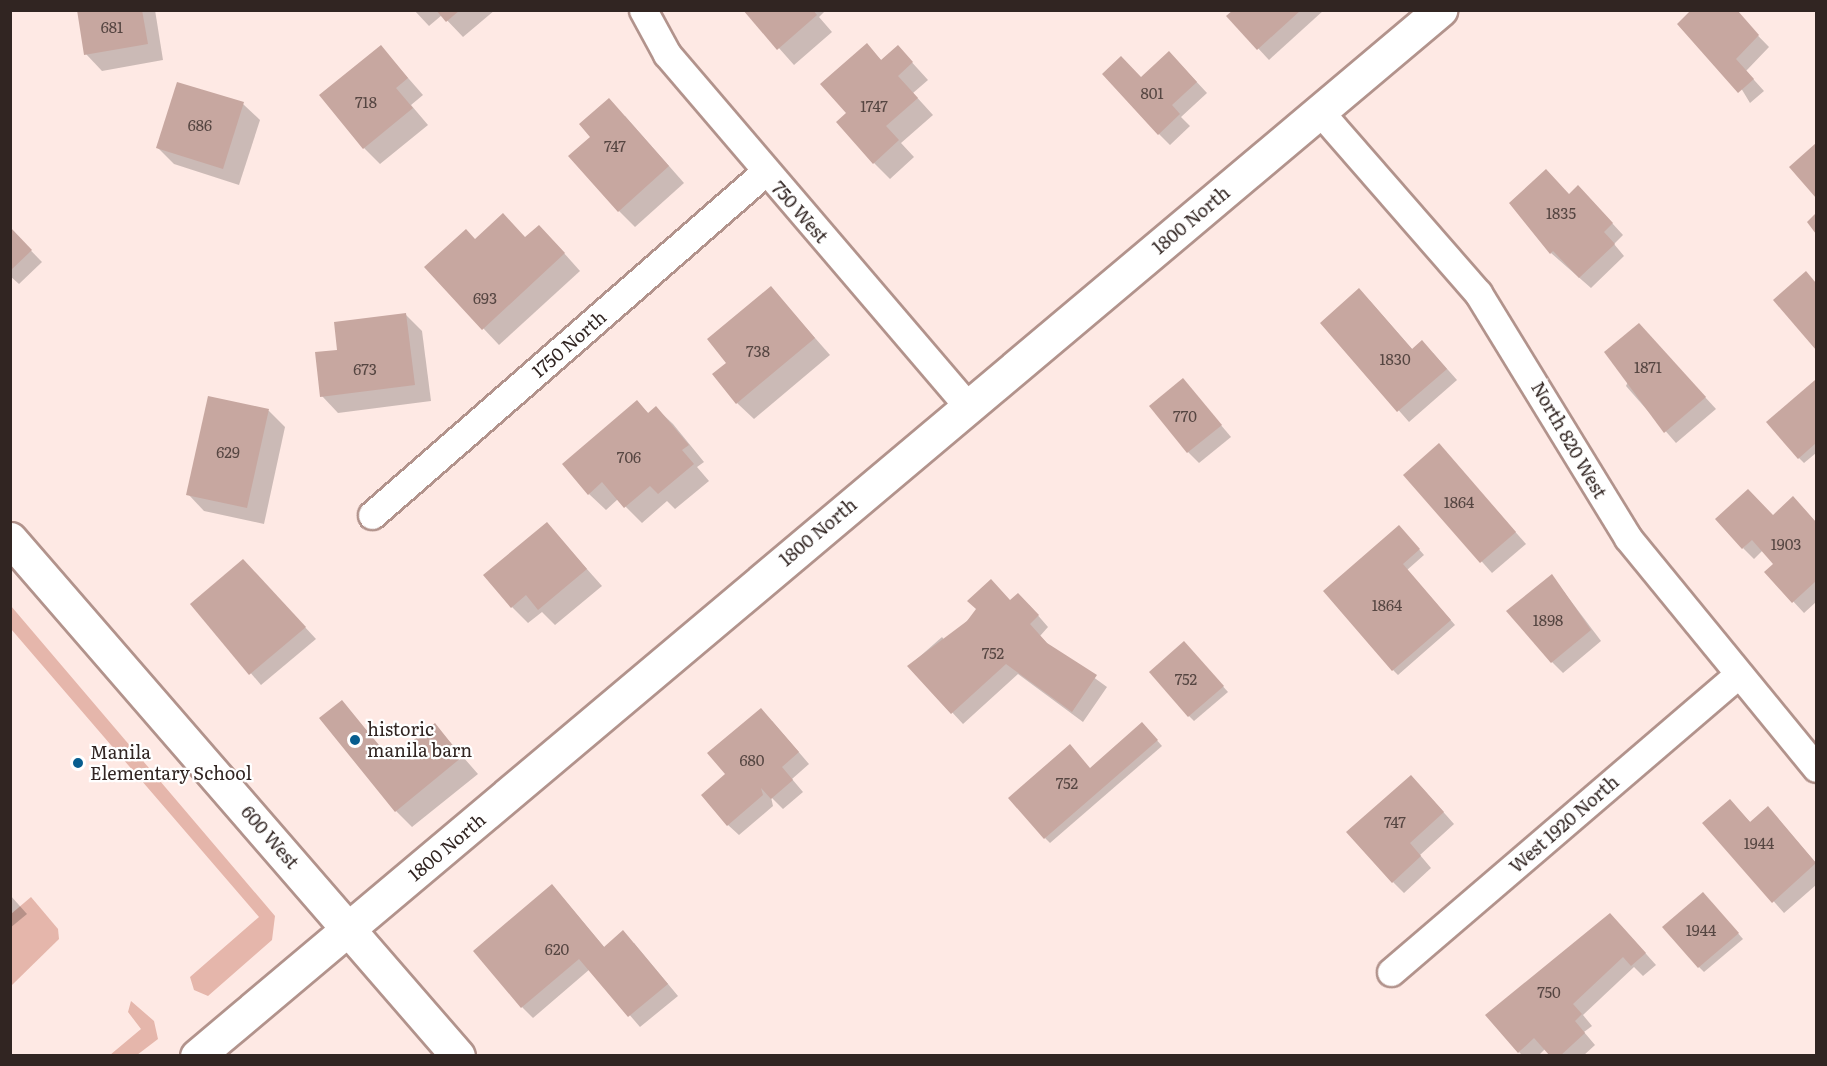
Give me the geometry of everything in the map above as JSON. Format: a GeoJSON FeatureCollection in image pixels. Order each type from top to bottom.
{"type":"FeatureCollection","features":[{"type":"Feature","properties":{"kind":"street","name":"750 West"},"geometry":{"type":"LineString","coordinates":[[643,10],[667,54],[765,172],[968,406]]}},
{"type":"Feature","properties":{"kind":"street","name":"1800 North"},"geometry":{"type":"LineString","coordinates":[[197,1056],[968,406],[1321,113],[1440,10]]}},
{"type":"Feature","properties":{"kind":"street","name":"North 820 West"},"geometry":{"type":"LineString","coordinates":[[1321,113],[1478,293],[1628,538],[1737,675],[1816,768]]}},
{"type":"Feature","properties":{"kind":"street","name":"1750 North"},"geometry":{"type":"LineString","coordinates":[[372,515],[765,172]]}},
{"type":"Feature","properties":{"kind":"street","name":"600 West"},"geometry":{"type":"LineString","coordinates":[[10,539],[458,1056]]}},
{"type":"Feature","properties":{"kind":"street","name":"West 1920 North"},"geometry":{"type":"LineString","coordinates":[[1391,972],[1737,675]]}},
{"type":"Feature","properties":{"kind":"shaded area"},"geometry":{"type":"Polygon","coordinates":[[[11,606],[275,916],[272,940],[208,996],[194,990],[190,977],[259,917],[11,629],[11,606]]]}},
{"type":"Feature","properties":{"kind":"shaded area"},"geometry":{"type":"Polygon","coordinates":[[[31,897],[58,929],[59,939],[11,986],[11,914],[31,897]]]}},
{"type":"Feature","properties":{"kind":"shaded area"},"geometry":{"type":"Polygon","coordinates":[[[131,1001],[154,1021],[158,1039],[137,1055],[110,1055],[141,1029],[128,1012],[131,1001]]]}},
{"type":"Feature","properties":{"kind":"building"},"geometry":{"type":"Polygon","coordinates":[[[77,10],[142,10],[148,44],[84,55],[77,10]]]}},
{"type":"Feature","properties":{"kind":"building"},"geometry":{"type":"Polygon","coordinates":[[[436,10],[460,10],[446,22],[436,10]]]}},
{"type":"Feature","properties":{"kind":"building"},"geometry":{"type":"Polygon","coordinates":[[[743,10],[813,10],[817,15],[777,50],[743,10]]]}},
{"type":"Feature","properties":{"kind":"building"},"geometry":{"type":"Polygon","coordinates":[[[1233,10],[1301,10],[1257,50],[1226,16],[1233,10]]]}},
{"type":"Feature","properties":{"kind":"building"},"geometry":{"type":"Polygon","coordinates":[[[1691,10],[1738,11],[1759,35],[1736,59],[1754,79],[1738,93],[1677,24],[1691,10]]]}},
{"type":"Feature","properties":{"kind":"building"},"geometry":{"type":"Polygon","coordinates":[[[867,43],[881,60],[898,45],[913,62],[898,76],[918,98],[886,126],[899,140],[873,164],[836,122],[846,113],[820,84],[867,43]]]}},
{"type":"Feature","properties":{"kind":"building"},"geometry":{"type":"Polygon","coordinates":[[[381,45],[408,78],[396,88],[413,108],[363,149],[319,95],[381,45]]]}},
{"type":"Feature","properties":{"kind":"building"},"geometry":{"type":"Polygon","coordinates":[[[1169,51],[1197,82],[1172,105],[1180,114],[1158,135],[1102,74],[1121,56],[1141,77],[1169,51]]]}},
{"type":"Feature","properties":{"kind":"building"},"geometry":{"type":"Polygon","coordinates":[[[177,82],[244,102],[223,169],[156,148],[177,82]]]}},
{"type":"Feature","properties":{"kind":"building"},"geometry":{"type":"Polygon","coordinates":[[[609,98],[669,166],[618,212],[568,156],[590,137],[579,124],[609,98]]]}},
{"type":"Feature","properties":{"kind":"building"},"geometry":{"type":"Polygon","coordinates":[[[1816,143],[1816,198],[1789,167],[1816,143]]]}},
{"type":"Feature","properties":{"kind":"building"},"geometry":{"type":"Polygon","coordinates":[[[1546,169],[1569,194],[1578,185],[1613,223],[1604,232],[1615,244],[1579,278],[1553,251],[1550,254],[1509,203],[1546,169]]]}},
{"type":"Feature","properties":{"kind":"building"},"geometry":{"type":"Polygon","coordinates":[[[503,213],[525,237],[539,225],[565,253],[482,330],[424,267],[466,229],[475,239],[503,213]]]}},
{"type":"Feature","properties":{"kind":"building"},"geometry":{"type":"Polygon","coordinates":[[[1816,213],[1816,234],[1807,222],[1816,213]]]}},
{"type":"Feature","properties":{"kind":"building"},"geometry":{"type":"Polygon","coordinates":[[[10,227],[32,250],[10,271],[10,227]]]}},
{"type":"Feature","properties":{"kind":"building"},"geometry":{"type":"Polygon","coordinates":[[[1806,271],[1816,283],[1816,350],[1773,300],[1806,271]]]}},
{"type":"Feature","properties":{"kind":"building"},"geometry":{"type":"Polygon","coordinates":[[[771,286],[815,338],[736,404],[712,374],[726,363],[707,339],[771,286]]]}},
{"type":"Feature","properties":{"kind":"building"},"geometry":{"type":"Polygon","coordinates":[[[1359,288],[1412,349],[1422,340],[1447,369],[1397,412],[1320,323],[1359,288]]]}},
{"type":"Feature","properties":{"kind":"building"},"geometry":{"type":"Polygon","coordinates":[[[406,313],[415,385],[320,397],[315,352],[337,350],[334,322],[406,313]]]}},
{"type":"Feature","properties":{"kind":"building"},"geometry":{"type":"Polygon","coordinates":[[[1639,323],[1706,397],[1664,433],[1604,352],[1639,323]]]}},
{"type":"Feature","properties":{"kind":"building"},"geometry":{"type":"Polygon","coordinates":[[[1183,378],[1222,425],[1187,453],[1149,406],[1183,378]]]}},
{"type":"Feature","properties":{"kind":"building"},"geometry":{"type":"Polygon","coordinates":[[[1815,380],[1816,443],[1798,459],[1766,422],[1815,380]]]}},
{"type":"Feature","properties":{"kind":"building"},"geometry":{"type":"Polygon","coordinates":[[[208,396],[269,409],[247,508],[186,495],[208,396]]]}},
{"type":"Feature","properties":{"kind":"building"},"geometry":{"type":"Polygon","coordinates":[[[637,400],[648,413],[656,406],[689,445],[682,450],[694,464],[658,494],[650,486],[624,508],[602,482],[588,495],[562,464],[637,400]]]}},
{"type":"Feature","properties":{"kind":"building"},"geometry":{"type":"Polygon","coordinates":[[[1439,443],[1516,532],[1480,563],[1403,475],[1439,443]]]}},
{"type":"Feature","properties":{"kind":"building"},"geometry":{"type":"Polygon","coordinates":[[[1748,489],[1773,515],[1793,496],[1816,522],[1816,581],[1792,603],[1764,572],[1773,564],[1752,540],[1742,549],[1715,519],[1748,489]]]}},
{"type":"Feature","properties":{"kind":"building"},"geometry":{"type":"Polygon","coordinates":[[[547,522],[587,569],[538,610],[526,595],[511,608],[483,575],[547,522]]]}},
{"type":"Feature","properties":{"kind":"building"},"geometry":{"type":"Polygon","coordinates":[[[1399,525],[1420,549],[1403,564],[1451,620],[1392,671],[1323,591],[1399,525]]]}},
{"type":"Feature","properties":{"kind":"building"},"geometry":{"type":"Polygon","coordinates":[[[243,559],[306,627],[249,675],[190,604],[243,559]]]}},
{"type":"Feature","properties":{"kind":"building"},"geometry":{"type":"Polygon","coordinates":[[[1552,574],[1591,630],[1551,663],[1506,611],[1552,574]]]}},
{"type":"Feature","properties":{"kind":"building"},"geometry":{"type":"Polygon","coordinates":[[[991,579],[1010,600],[1018,593],[1039,615],[1030,624],[1047,643],[1097,675],[1072,712],[1006,664],[951,714],[907,666],[967,621],[976,609],[967,601],[991,579]]]}},
{"type":"Feature","properties":{"kind":"building"},"geometry":{"type":"Polygon","coordinates":[[[1184,641],[1224,686],[1188,717],[1149,672],[1184,641]]]}},
{"type":"Feature","properties":{"kind":"building","name":"historic manila barn"},"geometry":{"type":"Polygon","coordinates":[[[342,700],[390,759],[435,723],[462,757],[395,812],[319,718],[342,700]]]}},
{"type":"Feature","properties":{"kind":"building"},"geometry":{"type":"Polygon","coordinates":[[[761,708],[799,752],[782,767],[793,780],[771,799],[761,788],[763,795],[727,826],[701,795],[725,774],[707,753],[761,708]]]}},
{"type":"Feature","properties":{"kind":"building"},"geometry":{"type":"Polygon","coordinates":[[[1142,722],[1158,740],[1044,839],[1008,798],[1070,744],[1090,768],[1142,722]]]}},
{"type":"Feature","properties":{"kind":"building"},"geometry":{"type":"Polygon","coordinates":[[[1411,775],[1444,812],[1410,843],[1421,856],[1392,883],[1346,832],[1411,775]]]}},
{"type":"Feature","properties":{"kind":"building"},"geometry":{"type":"Polygon","coordinates":[[[1730,799],[1750,822],[1768,806],[1816,863],[1772,903],[1702,823],[1730,799]]]}},
{"type":"Feature","properties":{"kind":"building"},"geometry":{"type":"Polygon","coordinates":[[[552,884],[604,947],[623,930],[668,984],[628,1017],[579,959],[521,1008],[473,951],[552,884]]]}},
{"type":"Feature","properties":{"kind":"building"},"geometry":{"type":"Polygon","coordinates":[[[1703,892],[1739,933],[1698,968],[1662,927],[1703,892]]]}},
{"type":"Feature","properties":{"kind":"building"},"geometry":{"type":"Polygon","coordinates":[[[1610,913],[1646,953],[1631,966],[1623,957],[1573,1004],[1582,1014],[1575,1021],[1585,1033],[1560,1056],[1550,1056],[1534,1038],[1518,1053],[1485,1015],[1610,913]]]}},
{"type":"Feature","properties":{"kind":"place","name":"historic manila barn"},"geometry":{"type":"Point","coordinates":[355,740]}},
{"type":"Feature","properties":{"kind":"place","name":"Manila Elementary School"},"geometry":{"type":"Point","coordinates":[78,763]}}]}
